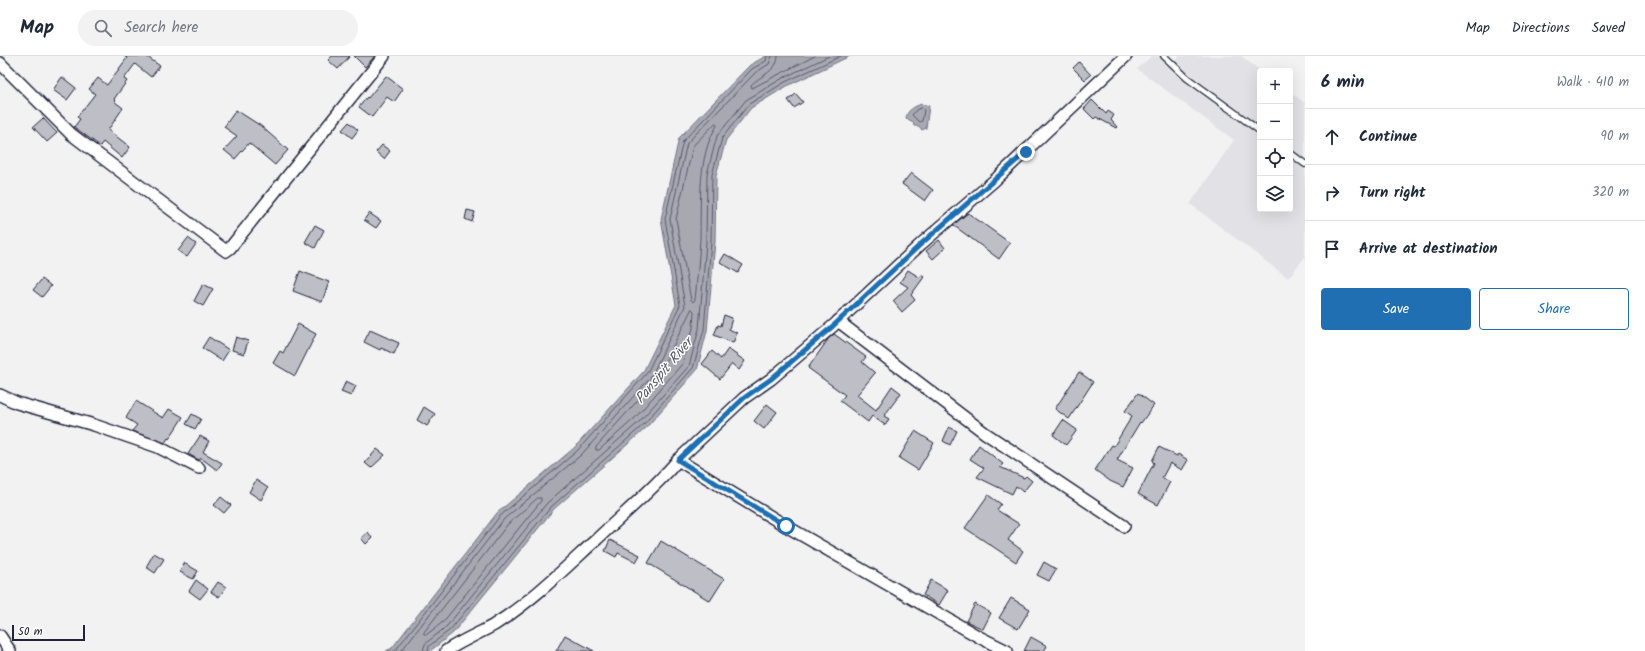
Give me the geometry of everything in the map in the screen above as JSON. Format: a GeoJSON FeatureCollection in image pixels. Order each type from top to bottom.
{"type":"FeatureCollection","features":[{"type":"Feature","properties":{"kind":"street"},"geometry":{"type":"LineString","coordinates":[[0,62],[71,134],[226,251],[384,56]]}},
{"type":"Feature","properties":{"kind":"street"},"geometry":{"type":"LineString","coordinates":[[446,651],[493,625],[524,603],[634,505],[669,471],[678,460],[744,398],[771,379],[838,321],[921,244],[1016,162],[1126,56]]}},
{"type":"Feature","properties":{"kind":"street"},"geometry":{"type":"LineString","coordinates":[[838,321],[985,432],[1124,526]]}},
{"type":"Feature","properties":{"kind":"street"},"geometry":{"type":"LineString","coordinates":[[0,395],[18,403],[94,425],[158,447],[199,468]]}},
{"type":"Feature","properties":{"kind":"street"},"geometry":{"type":"LineString","coordinates":[[678,460],[786,526],[981,638],[1007,651]]}},
{"type":"Feature","properties":{"kind":"street"},"geometry":{"type":"LineString","coordinates":[[0,636],[10,651]]}},
{"type":"Feature","properties":{"kind":"lane"},"geometry":{"type":"LineString","coordinates":[[1164,56],[1187,78],[1257,129]]}},
{"type":"Feature","properties":{"kind":"lane"},"geometry":{"type":"LineString","coordinates":[[1293,155],[1305,164]]}},
{"type":"Feature","properties":{"kind":"shaded area"},"geometry":{"type":"Polygon","coordinates":[[[1152,56],[1169,56],[1175,62],[1180,56],[1241,56],[1257,68],[1257,212],[1293,212],[1293,94],[1305,103],[1305,257],[1288,278],[1190,204],[1234,140],[1137,69],[1152,56]]]}},
{"type":"Feature","properties":{"kind":"water","name":"Pansipit River"},"geometry":{"type":"Polygon","coordinates":[[[766,56],[850,56],[787,86],[751,108],[726,140],[716,175],[715,242],[707,331],[697,370],[645,429],[554,509],[453,633],[430,651],[386,651],[392,648],[497,513],[574,448],[643,372],[676,305],[661,219],[679,138],[750,65],[766,56]]]}},
{"type":"Feature","properties":{"kind":"water"},"geometry":{"type":"Polygon","coordinates":[[[921,104],[929,106],[926,128],[922,130],[919,126],[914,126],[913,122],[906,118],[909,111],[921,104]]]}},
{"type":"Feature","properties":{"kind":"building"},"geometry":{"type":"Polygon","coordinates":[[[124,56],[146,56],[160,66],[151,77],[135,64],[124,79],[127,81],[114,99],[114,101],[123,108],[108,130],[130,147],[122,158],[103,142],[100,146],[74,127],[80,119],[77,117],[95,94],[89,89],[98,78],[107,85],[127,58],[124,56]]]}},
{"type":"Feature","properties":{"kind":"building"},"geometry":{"type":"Polygon","coordinates":[[[332,56],[350,56],[338,69],[328,60],[332,56]]]}},
{"type":"Feature","properties":{"kind":"building"},"geometry":{"type":"Polygon","coordinates":[[[354,56],[375,56],[365,67],[354,56]]]}},
{"type":"Feature","properties":{"kind":"building"},"geometry":{"type":"Polygon","coordinates":[[[1079,62],[1091,75],[1085,80],[1073,68],[1079,62]]]}},
{"type":"Feature","properties":{"kind":"building"},"geometry":{"type":"Polygon","coordinates":[[[386,76],[403,89],[394,102],[387,97],[372,117],[359,107],[386,76]]]}},
{"type":"Feature","properties":{"kind":"building"},"geometry":{"type":"Polygon","coordinates":[[[62,77],[76,88],[67,100],[53,90],[62,77]]]}},
{"type":"Feature","properties":{"kind":"building"},"geometry":{"type":"Polygon","coordinates":[[[796,94],[803,102],[794,108],[788,100],[796,94]]]}},
{"type":"Feature","properties":{"kind":"building"},"geometry":{"type":"Polygon","coordinates":[[[1092,100],[1106,114],[1108,111],[1114,115],[1111,120],[1117,127],[1116,128],[1096,117],[1094,119],[1084,109],[1092,100]]]}},
{"type":"Feature","properties":{"kind":"building"},"geometry":{"type":"Polygon","coordinates":[[[236,110],[261,126],[288,150],[275,165],[249,143],[235,159],[224,150],[237,136],[224,127],[236,110]]]}},
{"type":"Feature","properties":{"kind":"building"},"geometry":{"type":"Polygon","coordinates":[[[43,118],[57,133],[47,142],[33,127],[43,118]]]}},
{"type":"Feature","properties":{"kind":"building"},"geometry":{"type":"Polygon","coordinates":[[[349,122],[358,130],[352,138],[342,130],[349,122]]]}},
{"type":"Feature","properties":{"kind":"building"},"geometry":{"type":"Polygon","coordinates":[[[382,145],[390,151],[384,159],[376,152],[382,145]]]}},
{"type":"Feature","properties":{"kind":"building"},"geometry":{"type":"Polygon","coordinates":[[[911,173],[933,190],[925,201],[902,184],[911,173]]]}},
{"type":"Feature","properties":{"kind":"building"},"geometry":{"type":"Polygon","coordinates":[[[467,210],[475,212],[472,222],[465,219],[467,210]]]}},
{"type":"Feature","properties":{"kind":"building"},"geometry":{"type":"Polygon","coordinates":[[[369,213],[381,221],[376,228],[364,220],[369,213]]]}},
{"type":"Feature","properties":{"kind":"building"},"geometry":{"type":"Polygon","coordinates":[[[968,213],[1010,243],[999,259],[953,225],[968,213]]]}},
{"type":"Feature","properties":{"kind":"building"},"geometry":{"type":"Polygon","coordinates":[[[315,225],[324,230],[315,248],[305,242],[315,225]]]}},
{"type":"Feature","properties":{"kind":"building"},"geometry":{"type":"Polygon","coordinates":[[[188,238],[196,244],[187,257],[178,251],[188,238]]]}},
{"type":"Feature","properties":{"kind":"building"},"geometry":{"type":"Polygon","coordinates":[[[939,240],[945,248],[933,259],[926,251],[939,240]]]}},
{"type":"Feature","properties":{"kind":"building"},"geometry":{"type":"Polygon","coordinates":[[[725,254],[743,265],[738,273],[720,262],[725,254]]]}},
{"type":"Feature","properties":{"kind":"building"},"geometry":{"type":"Polygon","coordinates":[[[908,270],[919,277],[921,275],[924,277],[911,295],[915,300],[902,312],[893,301],[908,287],[900,282],[908,270]]]}},
{"type":"Feature","properties":{"kind":"building"},"geometry":{"type":"Polygon","coordinates":[[[300,271],[329,282],[322,302],[293,291],[300,271]]]}},
{"type":"Feature","properties":{"kind":"building"},"geometry":{"type":"Polygon","coordinates":[[[42,279],[51,286],[42,297],[33,290],[42,279]]]}},
{"type":"Feature","properties":{"kind":"building"},"geometry":{"type":"Polygon","coordinates":[[[203,284],[213,289],[203,306],[194,301],[203,284]]]}},
{"type":"Feature","properties":{"kind":"building"},"geometry":{"type":"Polygon","coordinates":[[[724,315],[732,318],[729,329],[737,333],[733,343],[714,335],[718,325],[721,326],[724,315]]]}},
{"type":"Feature","properties":{"kind":"building"},"geometry":{"type":"Polygon","coordinates":[[[298,324],[316,334],[295,376],[273,363],[280,351],[283,353],[298,324]]]}},
{"type":"Feature","properties":{"kind":"building"},"geometry":{"type":"Polygon","coordinates":[[[370,330],[399,343],[394,354],[381,348],[380,350],[364,342],[370,330]]]}},
{"type":"Feature","properties":{"kind":"building"},"geometry":{"type":"Polygon","coordinates":[[[834,334],[866,357],[862,362],[875,373],[857,395],[876,410],[892,386],[901,393],[884,416],[889,419],[885,425],[872,416],[868,422],[840,401],[845,395],[808,368],[829,338],[834,334]]]}},
{"type":"Feature","properties":{"kind":"building"},"geometry":{"type":"Polygon","coordinates":[[[209,337],[229,350],[222,361],[202,348],[209,337]]]}},
{"type":"Feature","properties":{"kind":"building"},"geometry":{"type":"Polygon","coordinates":[[[236,337],[248,341],[244,354],[232,350],[236,337]]]}},
{"type":"Feature","properties":{"kind":"building"},"geometry":{"type":"Polygon","coordinates":[[[728,349],[745,361],[739,370],[732,364],[720,379],[702,364],[712,351],[721,359],[728,349]]]}},
{"type":"Feature","properties":{"kind":"building"},"geometry":{"type":"Polygon","coordinates":[[[1079,372],[1093,382],[1069,419],[1055,409],[1079,372]]]}},
{"type":"Feature","properties":{"kind":"building"},"geometry":{"type":"Polygon","coordinates":[[[346,381],[356,386],[351,396],[341,392],[346,381]]]}},
{"type":"Feature","properties":{"kind":"building"},"geometry":{"type":"Polygon","coordinates":[[[1138,393],[1154,405],[1141,423],[1140,422],[1117,460],[1133,468],[1123,487],[1110,481],[1095,470],[1112,445],[1114,446],[1132,416],[1125,411],[1138,393]]]}},
{"type":"Feature","properties":{"kind":"building"},"geometry":{"type":"Polygon","coordinates":[[[136,401],[163,418],[169,409],[183,417],[165,443],[132,431],[137,425],[126,418],[136,401]]]}},
{"type":"Feature","properties":{"kind":"building"},"geometry":{"type":"Polygon","coordinates":[[[767,404],[777,412],[764,429],[754,421],[767,404]]]}},
{"type":"Feature","properties":{"kind":"building"},"geometry":{"type":"Polygon","coordinates":[[[424,407],[435,414],[427,426],[417,420],[424,407]]]}},
{"type":"Feature","properties":{"kind":"building"},"geometry":{"type":"Polygon","coordinates":[[[192,414],[201,419],[195,429],[186,424],[192,414]]]}},
{"type":"Feature","properties":{"kind":"building"},"geometry":{"type":"Polygon","coordinates":[[[1063,420],[1077,430],[1066,445],[1053,435],[1063,420]]]}},
{"type":"Feature","properties":{"kind":"building"},"geometry":{"type":"Polygon","coordinates":[[[949,427],[957,431],[950,445],[943,441],[949,427]]]}},
{"type":"Feature","properties":{"kind":"building"},"geometry":{"type":"Polygon","coordinates":[[[915,431],[934,443],[918,470],[899,458],[915,431]]]}},
{"type":"Feature","properties":{"kind":"building"},"geometry":{"type":"Polygon","coordinates":[[[200,436],[209,441],[203,452],[222,463],[217,470],[201,458],[199,460],[188,454],[200,436]]]}},
{"type":"Feature","properties":{"kind":"building"},"geometry":{"type":"Polygon","coordinates":[[[979,445],[1003,464],[1000,467],[1024,478],[1026,476],[1032,481],[1023,492],[1016,486],[1012,494],[977,477],[984,468],[970,459],[979,445]]]}},
{"type":"Feature","properties":{"kind":"building"},"geometry":{"type":"Polygon","coordinates":[[[1159,447],[1177,456],[1178,454],[1188,460],[1182,470],[1170,463],[1162,478],[1170,482],[1158,505],[1138,494],[1154,463],[1152,461],[1159,447]]]}},
{"type":"Feature","properties":{"kind":"building"},"geometry":{"type":"Polygon","coordinates":[[[377,449],[385,455],[371,468],[365,463],[377,449]]]}},
{"type":"Feature","properties":{"kind":"building"},"geometry":{"type":"Polygon","coordinates":[[[256,480],[268,488],[261,500],[249,492],[256,480]]]}},
{"type":"Feature","properties":{"kind":"building"},"geometry":{"type":"Polygon","coordinates":[[[988,495],[1001,504],[997,510],[1019,524],[1008,540],[1023,551],[1016,562],[965,528],[988,495]]]}},
{"type":"Feature","properties":{"kind":"building"},"geometry":{"type":"Polygon","coordinates":[[[221,497],[231,505],[224,513],[214,505],[221,497]]]}},
{"type":"Feature","properties":{"kind":"building"},"geometry":{"type":"Polygon","coordinates":[[[368,532],[372,538],[366,544],[361,538],[368,532]]]}},
{"type":"Feature","properties":{"kind":"building"},"geometry":{"type":"Polygon","coordinates":[[[610,540],[640,555],[636,562],[618,553],[616,557],[605,551],[610,540]]]}},
{"type":"Feature","properties":{"kind":"building"},"geometry":{"type":"Polygon","coordinates":[[[661,541],[724,579],[710,601],[648,563],[661,541]]]}},
{"type":"Feature","properties":{"kind":"building"},"geometry":{"type":"Polygon","coordinates":[[[154,553],[164,559],[155,573],[146,567],[154,553]]]}},
{"type":"Feature","properties":{"kind":"building"},"geometry":{"type":"Polygon","coordinates":[[[1044,562],[1056,569],[1049,581],[1037,575],[1044,562]]]}},
{"type":"Feature","properties":{"kind":"building"},"geometry":{"type":"Polygon","coordinates":[[[184,563],[198,571],[193,579],[180,572],[184,563]]]}},
{"type":"Feature","properties":{"kind":"building"},"geometry":{"type":"Polygon","coordinates":[[[196,580],[208,589],[200,599],[189,591],[196,580]]]}},
{"type":"Feature","properties":{"kind":"building"},"geometry":{"type":"Polygon","coordinates":[[[931,580],[948,590],[939,605],[923,595],[931,580]]]}},
{"type":"Feature","properties":{"kind":"building"},"geometry":{"type":"Polygon","coordinates":[[[218,582],[226,587],[219,597],[211,592],[218,582]]]}},
{"type":"Feature","properties":{"kind":"building"},"geometry":{"type":"Polygon","coordinates":[[[1011,598],[1030,609],[1018,629],[999,618],[1011,598]]]}},
{"type":"Feature","properties":{"kind":"building"},"geometry":{"type":"Polygon","coordinates":[[[975,604],[991,613],[983,629],[966,621],[975,604]]]}},
{"type":"Feature","properties":{"kind":"building"},"geometry":{"type":"Polygon","coordinates":[[[565,635],[594,651],[556,651],[565,635]]]}},
{"type":"Feature","properties":{"kind":"building"},"geometry":{"type":"Polygon","coordinates":[[[1031,637],[1047,646],[1044,651],[1024,651],[1031,637]]]}},
{"type":"Feature","properties":{"kind":"route"},"geometry":{"type":"LineString","coordinates":[[786,526],[678,460],[744,398],[771,379],[833,326],[921,244],[1026,152]]}}]}
